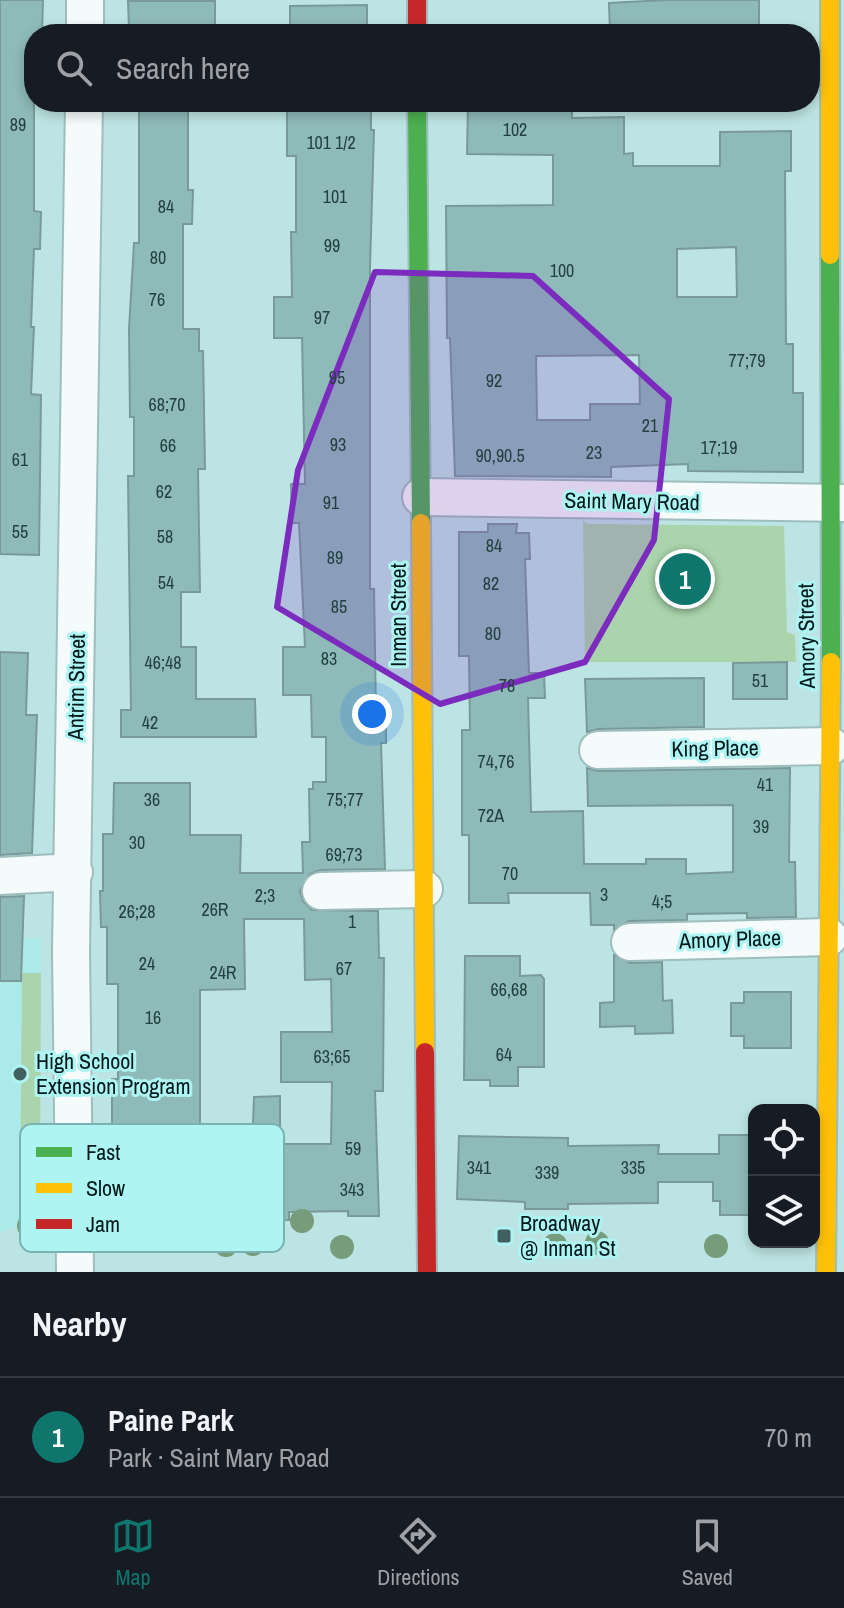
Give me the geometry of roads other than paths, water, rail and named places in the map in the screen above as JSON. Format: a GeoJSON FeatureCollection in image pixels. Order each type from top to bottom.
{"type":"FeatureCollection","features":[{"type":"Feature","properties":{"kind":"street"},"geometry":{"type":"LineString","coordinates":[[85,0],[85,24]]}},
{"type":"Feature","properties":{"kind":"street"},"geometry":{"type":"LineString","coordinates":[[417,0],[417,24]]}},
{"type":"Feature","properties":{"kind":"street","name":"Amory Street"},"geometry":{"type":"LineString","coordinates":[[826,1272],[836,504],[830,0]]}},
{"type":"Feature","properties":{"kind":"street","name":"Antrim Street"},"geometry":{"type":"LineString","coordinates":[[75,1124],[74,872],[84,112]]}},
{"type":"Feature","properties":{"kind":"street","name":"Inman Street"},"geometry":{"type":"LineString","coordinates":[[417,112],[427,1272]]}},
{"type":"Feature","properties":{"kind":"street","name":"Saint Mary Road"},"geometry":{"type":"LineString","coordinates":[[421,497],[836,504]]}},
{"type":"Feature","properties":{"kind":"street","name":"King Place"},"geometry":{"type":"LineString","coordinates":[[598,750],[831,746]]}},
{"type":"Feature","properties":{"kind":"street"},"geometry":{"type":"LineString","coordinates":[[0,876],[74,872]]}},
{"type":"Feature","properties":{"kind":"street"},"geometry":{"type":"LineString","coordinates":[[321,891],[424,889]]}},
{"type":"Feature","properties":{"kind":"street","name":"Amory Place"},"geometry":{"type":"LineString","coordinates":[[630,942],[829,937]]}},
{"type":"Feature","properties":{"kind":"street","name":"Antrim Street"},"geometry":{"type":"LineString","coordinates":[[75,1252],[75,1272]]}},
{"type":"Feature","properties":{"kind":"place","name":"Paine Park"},"geometry":{"type":"Point","coordinates":[685,579]}},
{"type":"Feature","properties":{"kind":"place","name":"High School Extension Program"},"geometry":{"type":"Point","coordinates":[20,1074]}},
{"type":"Feature","properties":{"kind":"place","name":"Broadway @ Inman St"},"geometry":{"type":"Point","coordinates":[504,1236]}}]}
